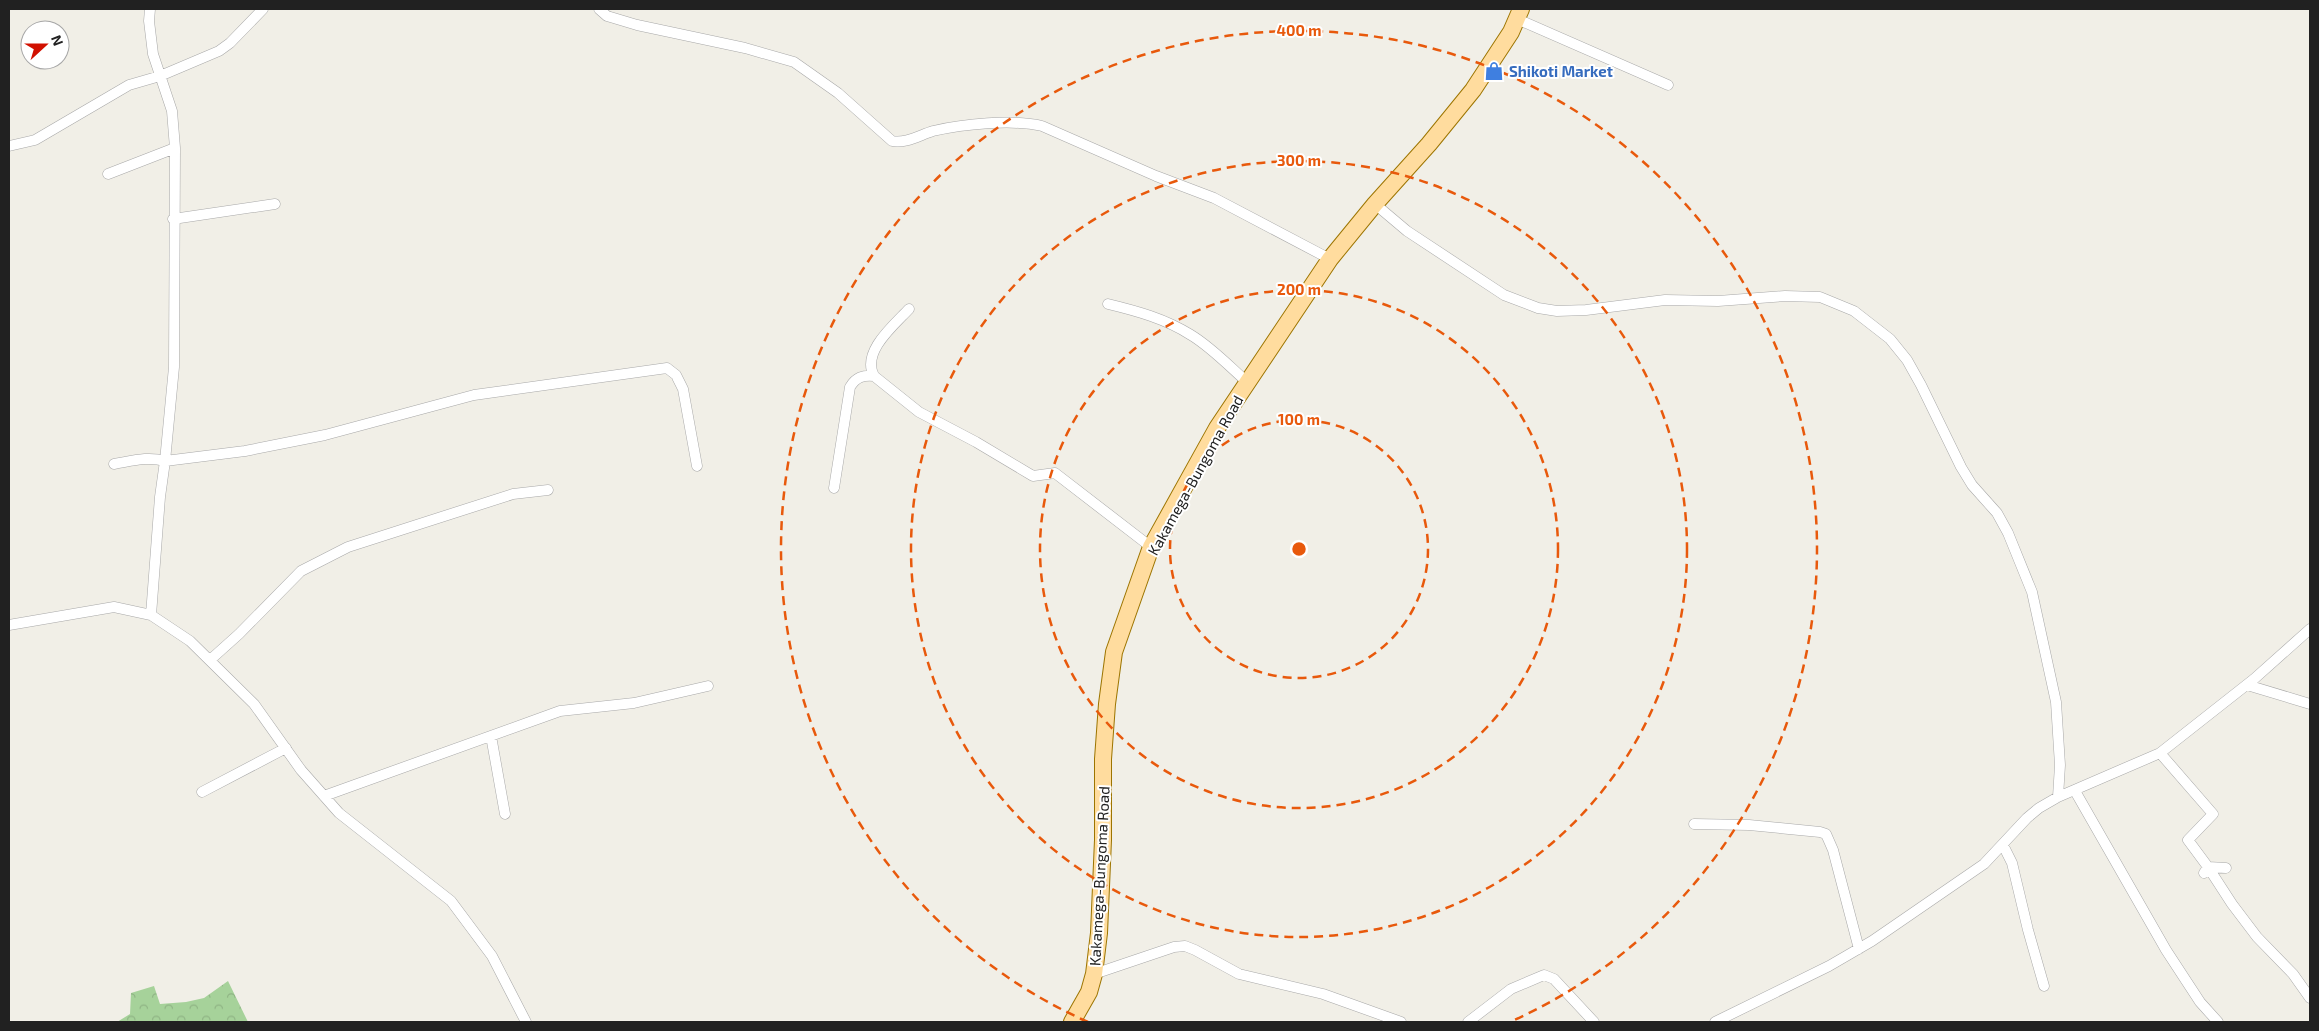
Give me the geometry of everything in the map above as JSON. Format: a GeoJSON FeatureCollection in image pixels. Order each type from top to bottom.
{"type":"FeatureCollection","features":[{"type":"Feature","properties":{"kind":"main road","name":"Kakamega-Bungoma Road"},"geometry":{"type":"LineString","coordinates":[[1072,1022],[1089,992],[1094,974],[1103,840],[1103,759],[1108,695],[1114,652],[1152,547],[1217,428],[1330,259],[1375,204],[1430,144],[1473,90],[1512,32],[1519,14]]}},
{"type":"Feature","properties":{"kind":"street"},"geometry":{"type":"LineString","coordinates":[[150,9],[149,21],[153,54],[172,111],[175,148],[173,219],[175,260],[174,367],[166,461],[160,497],[151,615]]}},
{"type":"Feature","properties":{"kind":"street"},"geometry":{"type":"LineString","coordinates":[[9,146],[35,140],[129,85],[160,76],[218,51],[230,43],[263,9]]}},
{"type":"Feature","properties":{"kind":"street"},"geometry":{"type":"LineString","coordinates":[[599,9],[607,16],[637,25],[745,48],[794,62],[838,93],[892,141],[900,142],[934,131],[1007,122],[1023,121],[1042,126],[1156,176],[1214,198],[1330,259]]}},
{"type":"Feature","properties":{"kind":"street"},"geometry":{"type":"LineString","coordinates":[[1519,14],[1668,85]]}},
{"type":"Feature","properties":{"kind":"street"},"geometry":{"type":"LineString","coordinates":[[108,174],[175,148]]}},
{"type":"Feature","properties":{"kind":"street"},"geometry":{"type":"LineString","coordinates":[[173,219],[275,204]]}},
{"type":"Feature","properties":{"kind":"street"},"geometry":{"type":"LineString","coordinates":[[1375,204],[1407,231],[1504,295],[1538,308],[1556,311],[1586,310],[1665,300],[1718,301],[1785,296],[1820,297],[1854,311],[1890,338],[1907,360],[1921,385],[1952,451],[1972,485],[1997,512],[2008,533],[2032,592],[2056,702],[2060,765],[2058,797]]}},
{"type":"Feature","properties":{"kind":"street"},"geometry":{"type":"LineString","coordinates":[[1108,304],[1134,310],[1176,326],[1194,336],[1248,382]]}},
{"type":"Feature","properties":{"kind":"street"},"geometry":{"type":"LineString","coordinates":[[909,309],[879,344],[871,361],[870,370],[874,376],[919,412],[976,442],[1033,476],[1055,473],[1152,547]]}},
{"type":"Feature","properties":{"kind":"street"},"geometry":{"type":"LineString","coordinates":[[114,464],[155,458],[166,461],[245,451],[326,435],[474,395],[667,368],[676,375],[683,389],[697,466]]}},
{"type":"Feature","properties":{"kind":"street"},"geometry":{"type":"LineString","coordinates":[[834,488],[850,386],[855,380],[865,375],[874,376]]}},
{"type":"Feature","properties":{"kind":"street"},"geometry":{"type":"LineString","coordinates":[[210,660],[239,634],[300,571],[348,547],[513,494],[548,490]]}},
{"type":"Feature","properties":{"kind":"street"},"geometry":{"type":"LineString","coordinates":[[9,625],[114,607],[151,615],[190,642],[254,704],[286,748],[339,813],[373,842],[414,870],[451,901],[492,956],[526,1022]]}},
{"type":"Feature","properties":{"kind":"street"},"geometry":{"type":"LineString","coordinates":[[1715,1022],[1859,949],[1984,864],[2003,846],[2027,818],[2058,797],[2160,753],[2247,685],[2310,629]]}},
{"type":"Feature","properties":{"kind":"street"},"geometry":{"type":"LineString","coordinates":[[2247,685],[2310,704]]}},
{"type":"Feature","properties":{"kind":"street"},"geometry":{"type":"LineString","coordinates":[[324,796],[560,711],[634,703],[708,686]]}},
{"type":"Feature","properties":{"kind":"street"},"geometry":{"type":"LineString","coordinates":[[492,736],[504,814]]}},
{"type":"Feature","properties":{"kind":"street"},"geometry":{"type":"LineString","coordinates":[[202,792],[286,748]]}},
{"type":"Feature","properties":{"kind":"street"},"geometry":{"type":"LineString","coordinates":[[2160,753],[2213,814],[2188,840],[2206,870],[2257,937],[2293,974],[2310,998]]}},
{"type":"Feature","properties":{"kind":"street"},"geometry":{"type":"LineString","coordinates":[[2075,791],[2166,950],[2200,1002],[2218,1022]]}},
{"type":"Feature","properties":{"kind":"street"},"geometry":{"type":"LineString","coordinates":[[1694,824],[1749,825],[1826,834],[1833,850],[1859,949]]}},
{"type":"Feature","properties":{"kind":"street"},"geometry":{"type":"LineString","coordinates":[[2003,846],[2012,863],[2044,986]]}},
{"type":"Feature","properties":{"kind":"street"},"geometry":{"type":"LineString","coordinates":[[2206,870],[2226,868]]}},
{"type":"Feature","properties":{"kind":"street"},"geometry":{"type":"LineString","coordinates":[[1094,974],[1167,949],[1184,946],[1239,974],[1323,994],[1400,1022]]}},
{"type":"Feature","properties":{"kind":"street"},"geometry":{"type":"LineString","coordinates":[[1468,1022],[1494,1000],[1511,989],[1544,974],[1554,979],[1594,1022]]}},
{"type":"Feature","properties":{"kind":"green space"},"geometry":{"type":"Polygon","coordinates":[[[228,981],[248,1022],[117,1022],[130,1014],[131,993],[154,986],[160,1004],[186,1002],[204,998],[228,981]]]}},
{"type":"Feature","properties":{"kind":"place","name":"Shikoti Market"},"geometry":{"type":"Point","coordinates":[1494,71]}}]}
